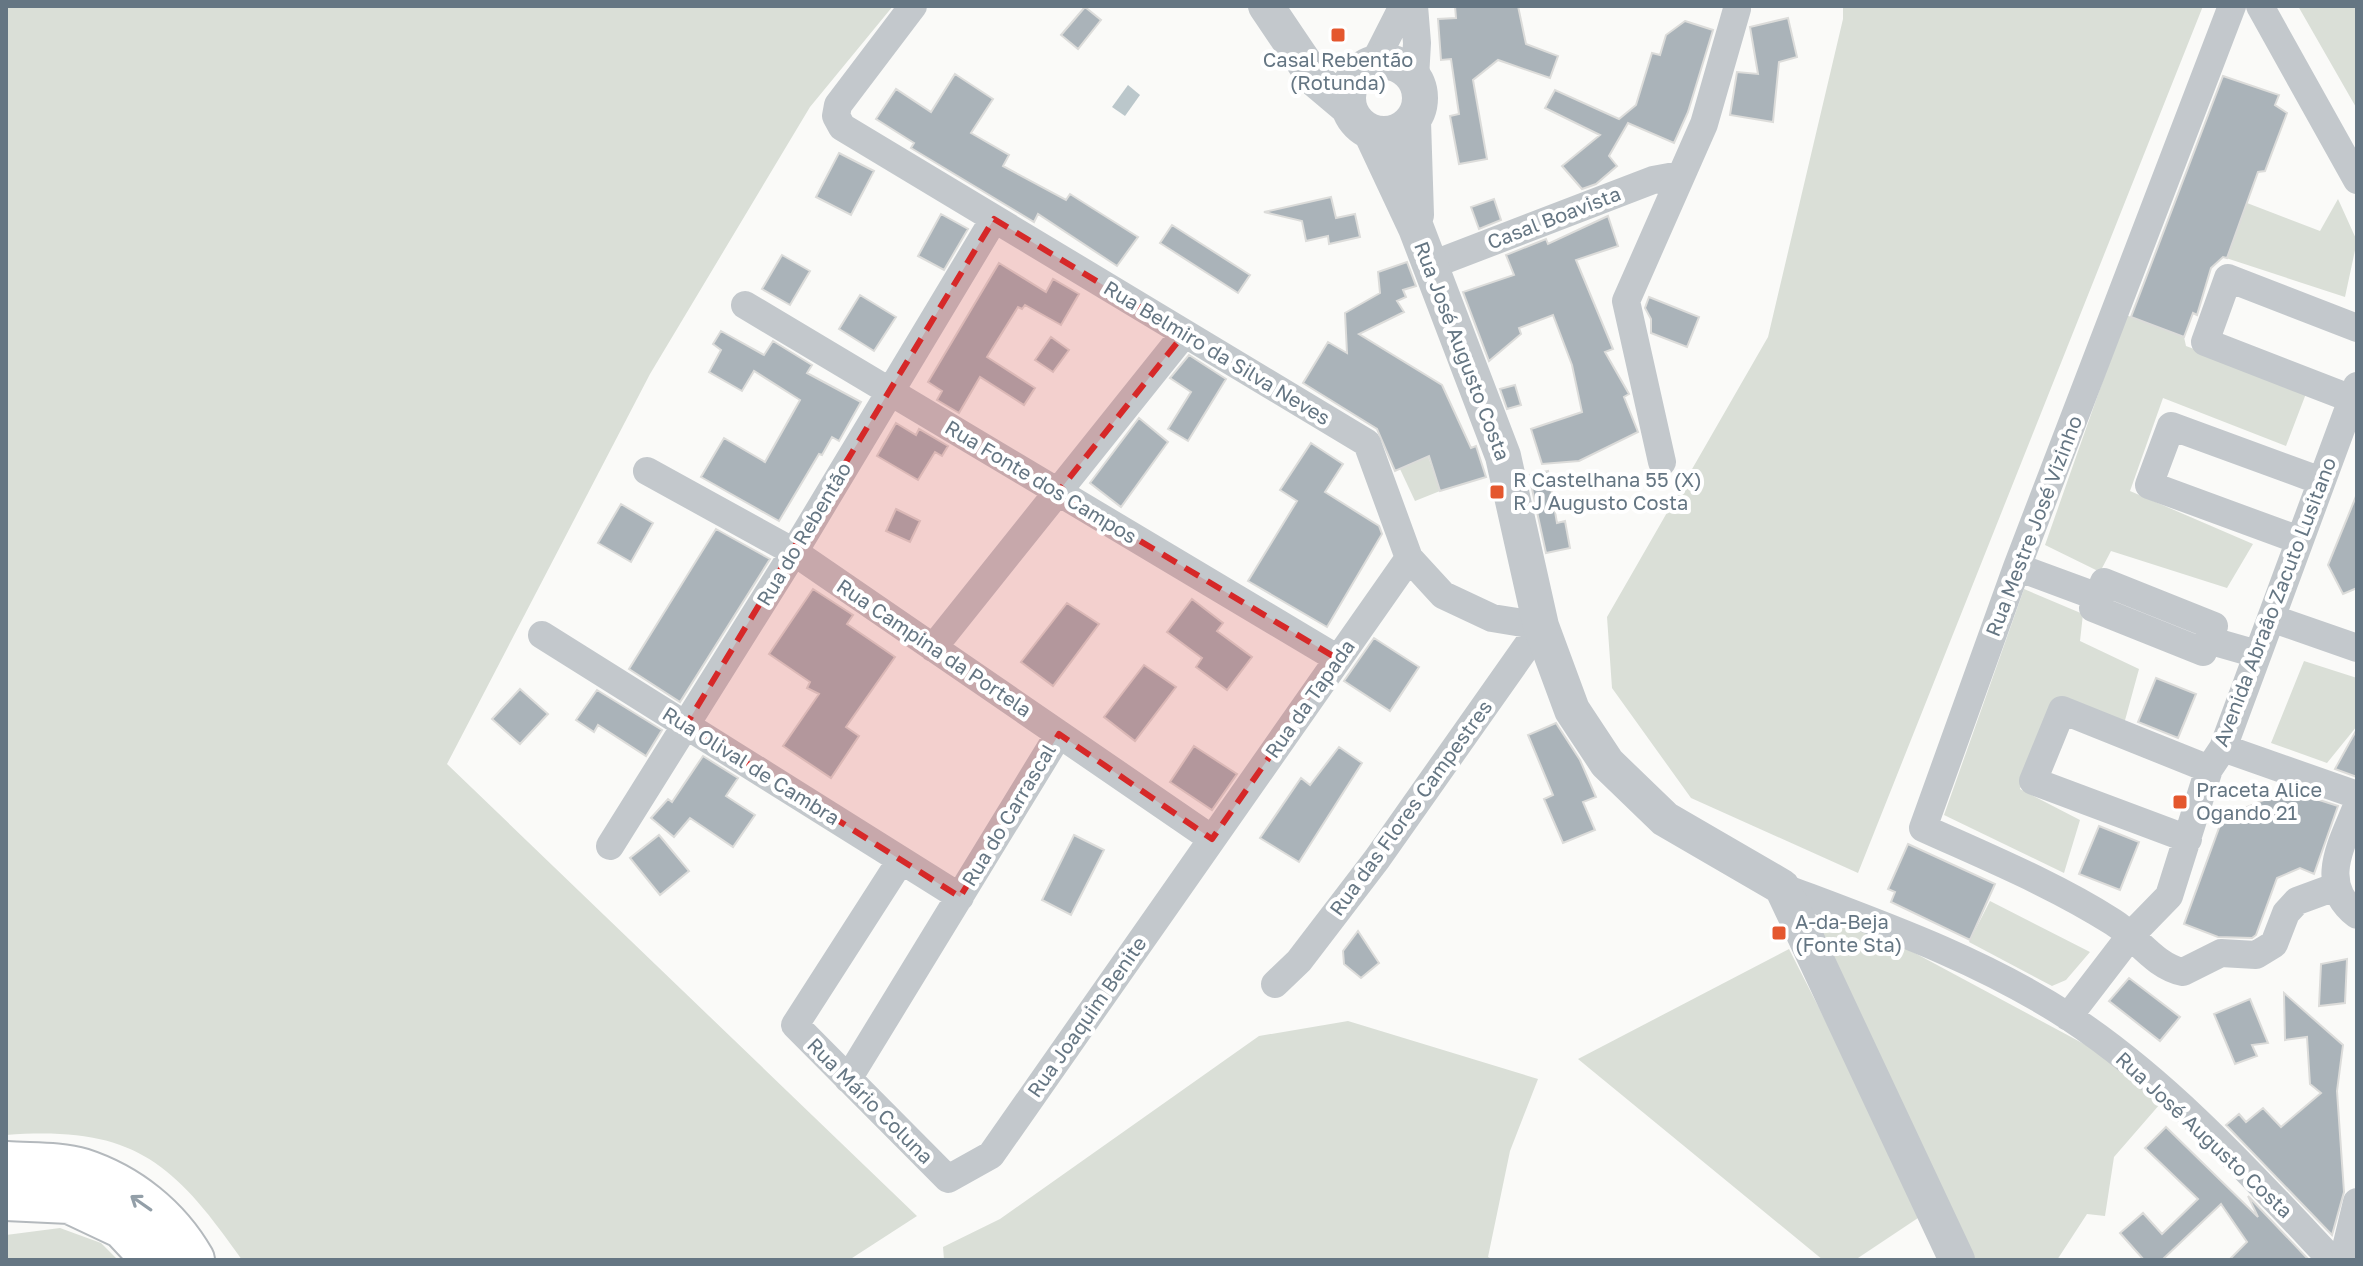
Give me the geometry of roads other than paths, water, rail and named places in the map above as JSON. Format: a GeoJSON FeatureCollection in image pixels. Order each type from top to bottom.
{"type":"FeatureCollection","features":[{"type":"Feature","properties":{"kind":"highway"},"geometry":{"type":"LineString","coordinates":[[6,1164],[80,1170],[141,1200],[177,1233],[192,1260]]}},
{"type":"Feature","properties":{"kind":"highway"},"geometry":{"type":"LineString","coordinates":[[6,1198],[70,1201],[123,1226],[155,1260]]}},
{"type":"Feature","properties":{"kind":"street","name":"Rua Belmiro da Silva Neves"},"geometry":{"type":"LineString","coordinates":[[913,6],[838,105],[836,116],[842,127],[1367,443],[1409,558],[1443,595],[1492,618],[1541,626]]}},
{"type":"Feature","properties":{"kind":"street"},"geometry":{"type":"LineString","coordinates":[[1266,6],[1293,43],[1362,94],[1394,133],[1413,121]]}},
{"type":"Feature","properties":{"kind":"street"},"geometry":{"type":"LineString","coordinates":[[1362,94],[1403,6]]}},
{"type":"Feature","properties":{"kind":"street"},"geometry":{"type":"LineString","coordinates":[[1414,6],[1415,78]]}},
{"type":"Feature","properties":{"kind":"street","name":"Rua Mestre José Vizinho"},"geometry":{"type":"LineString","coordinates":[[2131,935],[2058,890],[1923,828],[2017,567],[2232,6]]}},
{"type":"Feature","properties":{"kind":"street"},"geometry":{"type":"LineString","coordinates":[[2260,6],[2357,180]]}},
{"type":"Feature","properties":{"kind":"street"},"geometry":{"type":"LineString","coordinates":[[1662,462],[1626,301],[1704,124],[1737,9]]}},
{"type":"Feature","properties":{"kind":"street"},"geometry":{"type":"LineString","coordinates":[[1362,94],[1397,64],[1415,78]]}},
{"type":"Feature","properties":{"kind":"street","name":"Rua José Augusto Costa"},"geometry":{"type":"LineString","coordinates":[[1415,78],[1421,100],[1413,121],[1416,228]]}},
{"type":"Feature","properties":{"kind":"street","name":"Rua José Augusto Costa"},"geometry":{"type":"LineString","coordinates":[[1362,94],[1503,456],[1541,626],[1572,710],[1607,763],[1665,819],[1782,887],[1918,938],[2068,1017],[2136,1066],[2273,1198],[2332,1260]]}},
{"type":"Feature","properties":{"kind":"street","name":"Casal Boavista"},"geometry":{"type":"LineString","coordinates":[[1429,266],[1653,180],[1680,175]]}},
{"type":"Feature","properties":{"kind":"street","name":"Rua do Rebentão"},"geometry":{"type":"LineString","coordinates":[[610,846],[794,552],[994,219]]}},
{"type":"Feature","properties":{"kind":"street"},"geometry":{"type":"LineString","coordinates":[[2355,393],[2205,342],[2228,278],[2357,328]]}},
{"type":"Feature","properties":{"kind":"street","name":"Rua Fonte dos Campos"},"geometry":{"type":"LineString","coordinates":[[745,305],[1338,659]]}},
{"type":"Feature","properties":{"kind":"street"},"geometry":{"type":"LineString","coordinates":[[933,648],[1184,334]]}},
{"type":"Feature","properties":{"kind":"street","name":"Avenida Abraão Zacuto Lusitano"},"geometry":{"type":"LineString","coordinates":[[2068,1017],[2131,935],[2169,896],[2216,758],[2355,393]]}},
{"type":"Feature","properties":{"kind":"street"},"geometry":{"type":"LineString","coordinates":[[2299,540],[2149,485],[2171,426],[2321,481]]}},
{"type":"Feature","properties":{"kind":"street","name":"Rua Campina da Portela"},"geometry":{"type":"LineString","coordinates":[[647,471],[794,552],[1212,839]]}},
{"type":"Feature","properties":{"kind":"street","name":"Rua da Tapada"},"geometry":{"type":"LineString","coordinates":[[1212,839],[1409,558]]}},
{"type":"Feature","properties":{"kind":"street"},"geometry":{"type":"LineString","coordinates":[[2017,567],[2098,597],[2093,608],[2203,652],[2208,640],[2257,654]]}},
{"type":"Feature","properties":{"kind":"street"},"geometry":{"type":"LineString","coordinates":[[2271,618],[2357,648]]}},
{"type":"Feature","properties":{"kind":"street","name":"Rua das Flores Campestres"},"geometry":{"type":"LineString","coordinates":[[1275,984],[1299,961],[1377,859],[1541,626]]}},
{"type":"Feature","properties":{"kind":"street","name":"Rua Olival de Cambra"},"geometry":{"type":"LineString","coordinates":[[542,635],[960,897]]}},
{"type":"Feature","properties":{"kind":"street"},"geometry":{"type":"LineString","coordinates":[[2188,839],[2033,781],[2062,710],[2216,758],[2357,795]]}},
{"type":"Feature","properties":{"kind":"street","name":"Rua do Carrascal"},"geometry":{"type":"LineString","coordinates":[[848,1079],[1059,734]]}},
{"type":"Feature","properties":{"kind":"street"},"geometry":{"type":"LineString","coordinates":[[2357,806],[2333,868],[2335,887],[2357,915]]}},
{"type":"Feature","properties":{"kind":"street","name":"Rua Joaquim Benite"},"geometry":{"type":"LineString","coordinates":[[948,1179],[991,1155],[1212,839]]}},
{"type":"Feature","properties":{"kind":"street","name":"Rua Mário Coluna"},"geometry":{"type":"LineString","coordinates":[[901,860],[795,1025],[948,1179]]}},
{"type":"Feature","properties":{"kind":"street"},"geometry":{"type":"LineString","coordinates":[[1782,887],[1957,1260]]}},
{"type":"Feature","properties":{"kind":"street"},"geometry":{"type":"LineString","coordinates":[[2131,935],[2147,952],[2183,972],[2221,953],[2235,951],[2243,957],[2256,955],[2274,944],[2286,913],[2297,901],[2335,887]]}},
{"type":"Feature","properties":{"kind":"street"},"geometry":{"type":"LineString","coordinates":[[2343,1260],[2357,1202]]}},
{"type":"Feature","properties":{"kind":"place","name":"Casal Rebentão (Rotunda)"},"geometry":{"type":"Point","coordinates":[1338,35]}},
{"type":"Feature","properties":{"kind":"place","name":"R Castelhana 55 (X) R J Augusto Costa"},"geometry":{"type":"Point","coordinates":[1497,492]}},
{"type":"Feature","properties":{"kind":"place","name":"Praceta Alice Ogando 21"},"geometry":{"type":"Point","coordinates":[2180,802]}},
{"type":"Feature","properties":{"kind":"place","name":"A-da-Beja (Fonte Sta)"},"geometry":{"type":"Point","coordinates":[1779,933]}}]}
